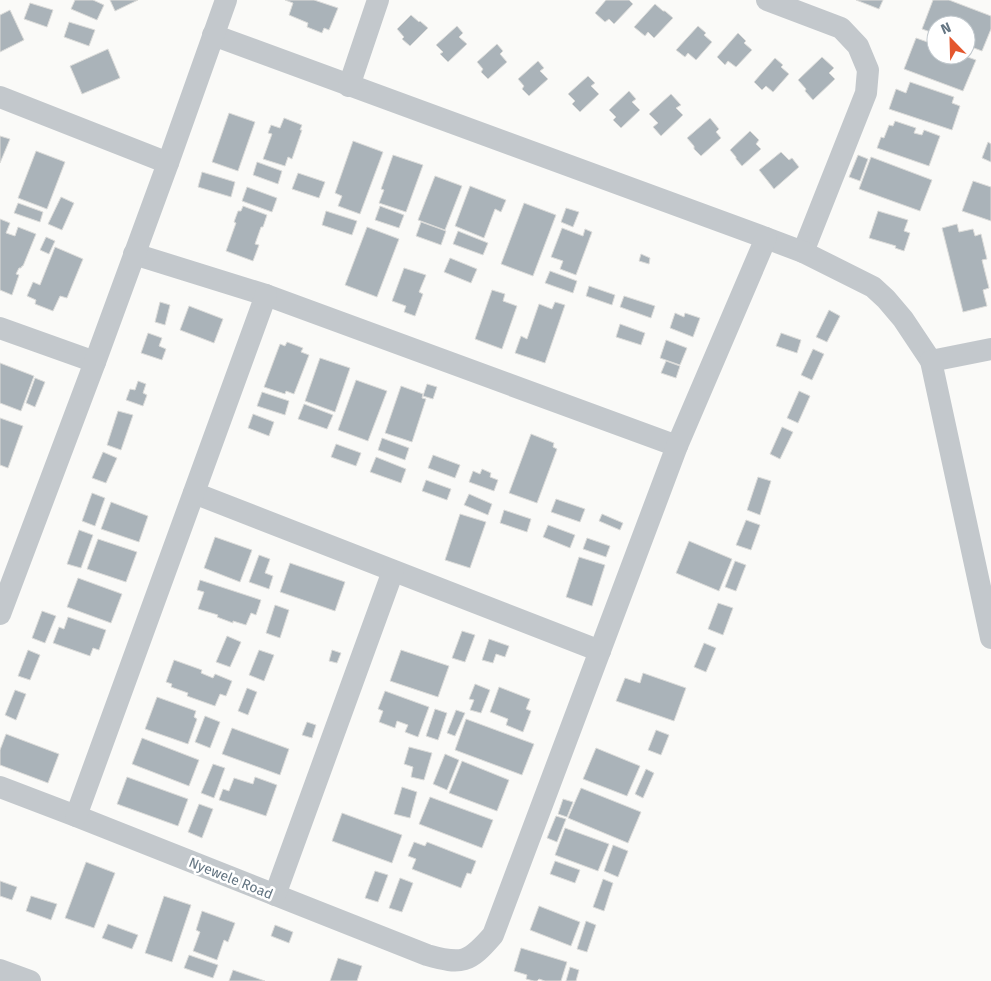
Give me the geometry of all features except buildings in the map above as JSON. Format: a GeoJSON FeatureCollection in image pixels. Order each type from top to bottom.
{"type":"FeatureCollection","features":[{"type":"Feature","properties":{"kind":"street"},"geometry":{"type":"LineString","coordinates":[[0,614],[168,162],[226,0]]}},
{"type":"Feature","properties":{"kind":"street"},"geometry":{"type":"LineString","coordinates":[[349,86],[378,0]]}},
{"type":"Feature","properties":{"kind":"street"},"geometry":{"type":"LineString","coordinates":[[767,0],[841,28],[858,46],[868,70],[866,93],[803,252]]}},
{"type":"Feature","properties":{"kind":"street"},"geometry":{"type":"LineString","coordinates":[[213,35],[803,252],[873,287],[903,319],[931,361],[991,638]]}},
{"type":"Feature","properties":{"kind":"street"},"geometry":{"type":"LineString","coordinates":[[0,97],[168,162]]}},
{"type":"Feature","properties":{"kind":"street"},"geometry":{"type":"LineString","coordinates":[[194,493],[600,651],[677,446],[766,238]]}},
{"type":"Feature","properties":{"kind":"street"},"geometry":{"type":"LineString","coordinates":[[134,254],[266,295],[677,446]]}},
{"type":"Feature","properties":{"kind":"street"},"geometry":{"type":"LineString","coordinates":[[76,816],[266,295]]}},
{"type":"Feature","properties":{"kind":"street"},"geometry":{"type":"LineString","coordinates":[[0,328],[94,362]]}},
{"type":"Feature","properties":{"kind":"street"},"geometry":{"type":"LineString","coordinates":[[931,361],[991,350]]}},
{"type":"Feature","properties":{"kind":"street"},"geometry":{"type":"LineString","coordinates":[[274,895],[393,571]]}},
{"type":"Feature","properties":{"kind":"street","name":"Nyewele Road"},"geometry":{"type":"LineString","coordinates":[[0,787],[427,955],[445,960],[464,960],[480,950],[492,935],[600,651]]}},
{"type":"Feature","properties":{"kind":"street"},"geometry":{"type":"LineString","coordinates":[[0,970],[30,981]]}}]}
